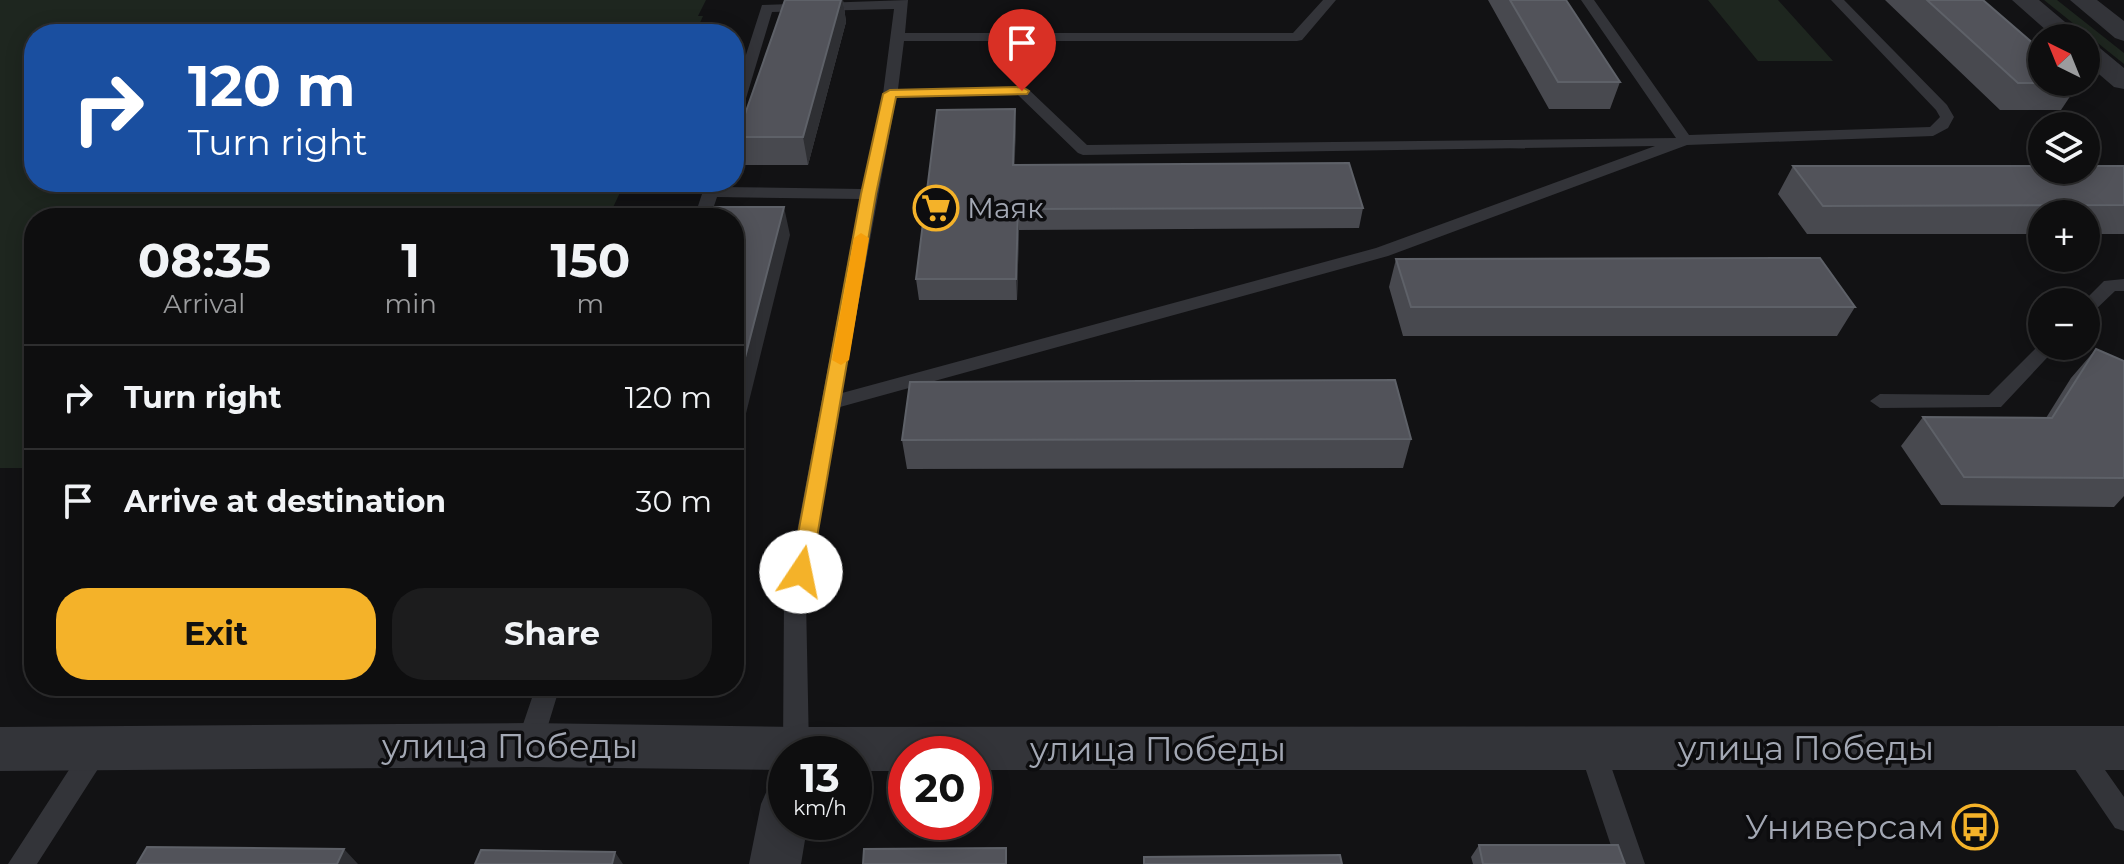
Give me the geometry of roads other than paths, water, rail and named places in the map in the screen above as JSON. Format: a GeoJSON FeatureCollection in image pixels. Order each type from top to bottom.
{"type":"FeatureCollection","features":[{"type":"Feature","properties":{"kind":"street"},"geometry":{"type":"LineString","coordinates":[[2024,0],[2054,24]]}},
{"type":"Feature","properties":{"kind":"street"},"geometry":{"type":"LineString","coordinates":[[2082,0],[2124,33]]}},
{"type":"Feature","properties":{"kind":"street"},"geometry":{"type":"LineString","coordinates":[[2100,61],[2124,81]]}},
{"type":"Feature","properties":{"kind":"street","name":"улица Победы"},"geometry":{"type":"LineString","coordinates":[[0,749],[529,745],[768,750]]}},
{"type":"Feature","properties":{"kind":"street","name":"улица Победы"},"geometry":{"type":"LineString","coordinates":[[872,751],[2124,748]]}},
{"type":"Feature","properties":{"kind":"street"},"geometry":{"type":"LineString","coordinates":[[775,864],[779,840]]}},
{"type":"Feature","properties":{"kind":"lane"},"geometry":{"type":"LineString","coordinates":[[896,37],[1297,37],[1330,0]]}},
{"type":"Feature","properties":{"kind":"lane"},"geometry":{"type":"LineString","coordinates":[[1587,0],[1685,140]]}},
{"type":"Feature","properties":{"kind":"lane"},"geometry":{"type":"LineString","coordinates":[[890,94],[1022,91],[1083,150],[1685,140],[1933,131],[1943,125],[1947,117],[1942,108],[1837,0]]}},
{"type":"Feature","properties":{"kind":"lane"},"geometry":{"type":"LineString","coordinates":[[744,83],[767,8],[901,3],[890,94],[795,600],[795,736]]}},
{"type":"Feature","properties":{"kind":"lane"},"geometry":{"type":"LineString","coordinates":[[833,402],[1382,252],[1685,140]]}},
{"type":"Feature","properties":{"kind":"lane"},"geometry":{"type":"LineString","coordinates":[[744,188],[869,194]]}},
{"type":"Feature","properties":{"kind":"lane"},"geometry":{"type":"LineString","coordinates":[[2100,301],[2119,289]]}},
{"type":"Feature","properties":{"kind":"lane"},"geometry":{"type":"LineString","coordinates":[[1880,401],[1994,402],[2035,360]]}},
{"type":"Feature","properties":{"kind":"lane"},"geometry":{"type":"LineString","coordinates":[[529,745],[545,696]]}},
{"type":"Feature","properties":{"kind":"lane"},"geometry":{"type":"LineString","coordinates":[[22,864],[97,748]]}},
{"type":"Feature","properties":{"kind":"lane"},"geometry":{"type":"LineString","coordinates":[[2075,748],[2124,819]]}},
{"type":"Feature","properties":{"kind":"lane"},"geometry":{"type":"LineString","coordinates":[[1592,749],[1631,864]]}},
{"type":"Feature","properties":{"kind":"place","name":"Маяк"},"geometry":{"type":"Point","coordinates":[936,208]}},
{"type":"Feature","properties":{"kind":"place","name":"Универсам"},"geometry":{"type":"Point","coordinates":[1975,827]}}]}
